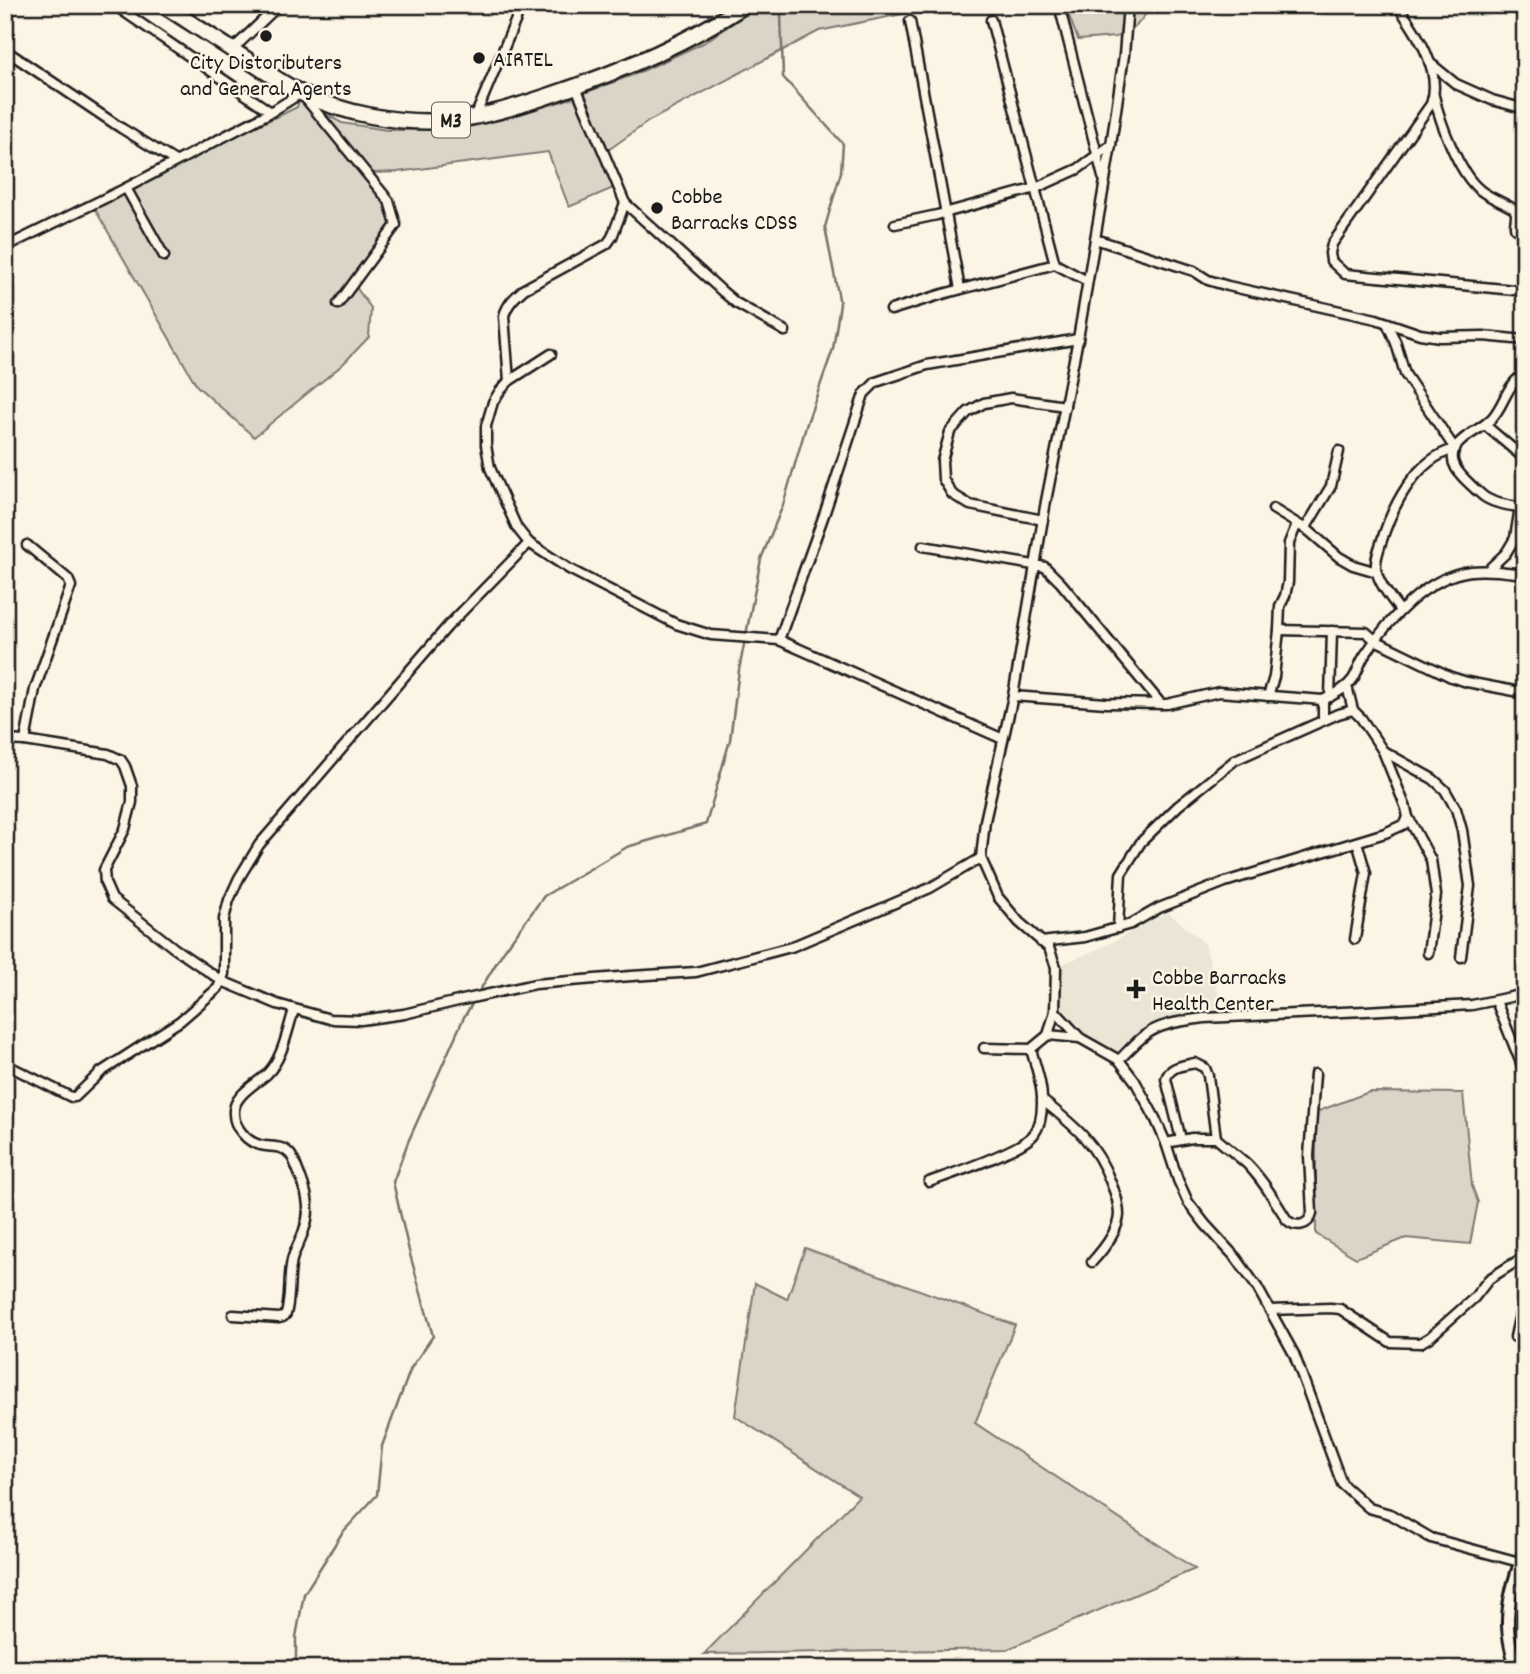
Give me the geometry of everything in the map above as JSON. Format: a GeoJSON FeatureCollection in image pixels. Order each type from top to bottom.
{"type":"FeatureCollection","features":[{"type":"Feature","properties":{"kind":"highway","name":"M3"},"geometry":{"type":"LineString","coordinates":[[163,5],[301,93],[344,109],[426,121],[475,117],[576,87],[647,59],[718,23],[745,5]]}},
{"type":"Feature","properties":{"kind":"main road"},"geometry":{"type":"LineString","coordinates":[[1516,1669],[1508,1612],[1525,1550]]}},
{"type":"Feature","properties":{"kind":"street"},"geometry":{"type":"LineString","coordinates":[[114,5],[271,112]]}},
{"type":"Feature","properties":{"kind":"street"},"geometry":{"type":"LineString","coordinates":[[232,50],[279,5]]}},
{"type":"Feature","properties":{"kind":"street"},"geometry":{"type":"LineString","coordinates":[[475,117],[522,5]]}},
{"type":"Feature","properties":{"kind":"street"},"geometry":{"type":"LineString","coordinates":[[1059,5],[1104,180]]}},
{"type":"Feature","properties":{"kind":"street"},"geometry":{"type":"LineString","coordinates":[[984,1048],[1031,1049],[1048,1035],[1055,1011],[1056,967],[1049,948],[1019,922],[998,897],[981,858],[985,821],[1013,696],[1078,339],[1111,145],[1128,5]]}},
{"type":"Feature","properties":{"kind":"street"},"geometry":{"type":"LineString","coordinates":[[1397,5],[1429,62],[1434,80],[1434,96],[1447,139],[1472,182],[1514,209],[1515,228],[1525,233]]}},
{"type":"Feature","properties":{"kind":"street"},"geometry":{"type":"LineString","coordinates":[[1517,5],[1525,8]]}},
{"type":"Feature","properties":{"kind":"street"},"geometry":{"type":"LineString","coordinates":[[992,20],[1055,264]]}},
{"type":"Feature","properties":{"kind":"street"},"geometry":{"type":"LineString","coordinates":[[910,21],[960,289]]}},
{"type":"Feature","properties":{"kind":"street"},"geometry":{"type":"LineString","coordinates":[[5,50],[175,161]]}},
{"type":"Feature","properties":{"kind":"street"},"geometry":{"type":"LineString","coordinates":[[1429,62],[1456,84],[1492,100],[1525,109]]}},
{"type":"Feature","properties":{"kind":"street"},"geometry":{"type":"LineString","coordinates":[[576,87],[625,203],[736,303],[785,331]]}},
{"type":"Feature","properties":{"kind":"street"},"geometry":{"type":"LineString","coordinates":[[5,247],[126,188],[271,112],[301,93],[389,201],[396,225],[338,304]]}},
{"type":"Feature","properties":{"kind":"street"},"geometry":{"type":"LineString","coordinates":[[1434,96],[1332,244],[1331,261],[1345,274],[1525,291]]}},
{"type":"Feature","properties":{"kind":"street"},"geometry":{"type":"LineString","coordinates":[[895,224],[1036,188],[1078,169],[1111,145]]}},
{"type":"Feature","properties":{"kind":"street"},"geometry":{"type":"LineString","coordinates":[[126,188],[164,256]]}},
{"type":"Feature","properties":{"kind":"street"},"geometry":{"type":"LineString","coordinates":[[509,381],[504,316],[506,309],[524,289],[607,244],[625,203]]}},
{"type":"Feature","properties":{"kind":"street"},"geometry":{"type":"LineString","coordinates":[[1514,209],[1524,206]]}},
{"type":"Feature","properties":{"kind":"street"},"geometry":{"type":"LineString","coordinates":[[1095,239],[1194,271],[1228,286],[1293,299],[1420,334],[1440,337],[1483,335],[1525,340]]}},
{"type":"Feature","properties":{"kind":"street"},"geometry":{"type":"LineString","coordinates":[[891,310],[1055,264],[1087,281]]}},
{"type":"Feature","properties":{"kind":"street"},"geometry":{"type":"LineString","coordinates":[[1387,323],[1405,374],[1455,449]]}},
{"type":"Feature","properties":{"kind":"street"},"geometry":{"type":"LineString","coordinates":[[779,640],[864,394],[876,382],[928,365],[1078,339]]}},
{"type":"Feature","properties":{"kind":"street"},"geometry":{"type":"LineString","coordinates":[[551,354],[509,381],[493,402],[486,426],[489,468],[517,528],[528,543],[569,569],[676,624],[712,635],[779,640],[1003,739]]}},
{"type":"Feature","properties":{"kind":"street"},"geometry":{"type":"LineString","coordinates":[[1488,570],[1516,538],[1522,507],[1486,499],[1458,473],[1453,456],[1459,444],[1496,414],[1511,384],[1525,374]]}},
{"type":"Feature","properties":{"kind":"street"},"geometry":{"type":"LineString","coordinates":[[1043,520],[970,505],[952,494],[943,479],[942,461],[950,432],[968,412],[984,402],[1011,398],[1065,406]]}},
{"type":"Feature","properties":{"kind":"street"},"geometry":{"type":"LineString","coordinates":[[1485,425],[1525,458]]}},
{"type":"Feature","properties":{"kind":"street"},"geometry":{"type":"LineString","coordinates":[[1400,611],[1381,583],[1377,572],[1376,560],[1386,526],[1404,490],[1428,463],[1438,455],[1455,449]]}},
{"type":"Feature","properties":{"kind":"street"},"geometry":{"type":"LineString","coordinates":[[1268,696],[1274,677],[1280,606],[1287,582],[1289,543],[1331,486],[1339,451]]}},
{"type":"Feature","properties":{"kind":"street"},"geometry":{"type":"LineString","coordinates":[[1273,509],[1339,557],[1353,565],[1377,572]]}},
{"type":"Feature","properties":{"kind":"street"},"geometry":{"type":"LineString","coordinates":[[5,1064],[75,1097],[101,1072],[180,1021],[212,995],[224,974],[224,919],[229,900],[259,845],[447,627],[528,543]]}},
{"type":"Feature","properties":{"kind":"street"},"geometry":{"type":"LineString","coordinates":[[25,741],[34,689],[71,586],[68,579],[27,545]]}},
{"type":"Feature","properties":{"kind":"street"},"geometry":{"type":"LineString","coordinates":[[923,546],[1045,567],[1161,704]]}},
{"type":"Feature","properties":{"kind":"street"},"geometry":{"type":"LineString","coordinates":[[1013,696],[1161,704],[1219,692],[1326,699],[1347,686],[1375,640],[1400,611],[1428,588],[1453,575],[1469,571],[1525,574]]}},
{"type":"Feature","properties":{"kind":"street"},"geometry":{"type":"LineString","coordinates":[[1279,631],[1366,632],[1375,640],[1451,677],[1525,693]]}},
{"type":"Feature","properties":{"kind":"street"},"geometry":{"type":"LineString","coordinates":[[1323,720],[1332,631]]}},
{"type":"Feature","properties":{"kind":"street"},"geometry":{"type":"LineString","coordinates":[[1347,686],[1353,710],[1383,751],[1408,817],[1431,860],[1436,895],[1428,953]]}},
{"type":"Feature","properties":{"kind":"street"},"geometry":{"type":"LineString","coordinates":[[1118,928],[1121,874],[1141,842],[1178,806],[1236,760],[1323,720],[1353,710]]}},
{"type":"Feature","properties":{"kind":"street"},"geometry":{"type":"LineString","coordinates":[[5,740],[108,754],[121,760],[132,786],[132,802],[125,829],[104,870],[108,892],[120,907],[222,981],[294,1010],[330,1019],[361,1020],[404,1014],[535,984],[696,972],[791,947],[930,888],[981,858]]}},
{"type":"Feature","properties":{"kind":"street"},"geometry":{"type":"LineString","coordinates":[[1383,751],[1433,779],[1445,790],[1456,809],[1462,830],[1470,887],[1461,957]]}},
{"type":"Feature","properties":{"kind":"street"},"geometry":{"type":"LineString","coordinates":[[1041,942],[1085,937],[1131,924],[1159,908],[1225,882],[1400,828],[1408,817]]}},
{"type":"Feature","properties":{"kind":"street"},"geometry":{"type":"LineString","coordinates":[[1355,939],[1366,873],[1357,842]]}},
{"type":"Feature","properties":{"kind":"street"},"geometry":{"type":"LineString","coordinates":[[1119,1060],[1145,1034],[1181,1021],[1459,1006],[1525,994]]}},
{"type":"Feature","properties":{"kind":"street"},"geometry":{"type":"LineString","coordinates":[[1496,1001],[1525,1073]]}},
{"type":"Feature","properties":{"kind":"street"},"geometry":{"type":"LineString","coordinates":[[233,1315],[279,1318],[286,1314],[292,1261],[306,1223],[309,1201],[292,1157],[281,1147],[251,1142],[240,1130],[233,1113],[245,1091],[268,1072],[281,1053],[294,1010]]}},
{"type":"Feature","properties":{"kind":"street"},"geometry":{"type":"LineString","coordinates":[[1055,1011],[1080,1038],[1119,1060],[1135,1081],[1156,1118],[1188,1202],[1237,1259],[1257,1287],[1294,1354],[1342,1484],[1369,1508],[1390,1514],[1431,1538],[1522,1563]]}},
{"type":"Feature","properties":{"kind":"street"},"geometry":{"type":"LineString","coordinates":[[1048,1035],[1080,1038]]}},
{"type":"Feature","properties":{"kind":"street"},"geometry":{"type":"LineString","coordinates":[[929,1182],[1008,1151],[1028,1141],[1036,1132],[1042,1100],[1031,1049]]}},
{"type":"Feature","properties":{"kind":"street"},"geometry":{"type":"LineString","coordinates":[[1181,1139],[1166,1079],[1172,1069],[1195,1063],[1205,1069],[1208,1076],[1216,1138],[1261,1179],[1287,1220],[1298,1226],[1306,1223],[1311,1219],[1312,1213],[1308,1156],[1315,1074]]}},
{"type":"Feature","properties":{"kind":"street"},"geometry":{"type":"LineString","coordinates":[[1042,1100],[1088,1140],[1104,1165],[1115,1193],[1119,1217],[1107,1246],[1092,1262]]}},
{"type":"Feature","properties":{"kind":"street"},"geometry":{"type":"LineString","coordinates":[[1166,1143],[1181,1139],[1216,1138]]}},
{"type":"Feature","properties":{"kind":"street"},"geometry":{"type":"LineString","coordinates":[[1270,1310],[1340,1309],[1390,1342],[1420,1343],[1474,1298],[1489,1279],[1525,1256]]}},
{"type":"Feature","properties":{"kind":"street"},"geometry":{"type":"LineString","coordinates":[[1515,1337],[1525,1291]]}},
{"type":"Feature","properties":{"kind":"shaded area"},"geometry":{"type":"Polygon","coordinates":[[[760,5],[946,5],[819,31],[649,121],[604,153],[618,186],[569,207],[548,152],[373,173],[389,201],[396,225],[353,283],[371,308],[369,337],[342,365],[254,437],[197,386],[92,204],[175,161],[297,107],[301,93],[306,104],[342,123],[387,130],[436,130],[503,119],[563,101],[638,73],[703,43],[760,5]]]}},
{"type":"Feature","properties":{"kind":"shaded area"},"geometry":{"type":"Polygon","coordinates":[[[1065,5],[1153,5],[1137,25],[1116,37],[1078,40],[1065,5]]]}},
{"type":"Feature","properties":{"kind":"shaded area","name":"Cobbe Barracks Health Center"},"geometry":{"type":"Polygon","coordinates":[[[1168,912],[1205,944],[1223,1011],[1217,1017],[1159,1027],[1119,1060],[1080,1038],[1055,1011],[1056,967],[1107,945],[1168,912]]]}},
{"type":"Feature","properties":{"kind":"shaded area"},"geometry":{"type":"Polygon","coordinates":[[[1369,1092],[1463,1093],[1472,1186],[1478,1202],[1470,1244],[1406,1238],[1356,1258],[1316,1234],[1316,1112],[1369,1092]]]}},
{"type":"Feature","properties":{"kind":"shaded area"},"geometry":{"type":"Polygon","coordinates":[[[805,1248],[1015,1325],[975,1423],[1195,1569],[1008,1649],[704,1654],[859,1496],[735,1416],[755,1283],[787,1299],[805,1248]]]}},
{"type":"Feature","properties":{"kind":"waterway"},"geometry":{"type":"LineString","coordinates":[[477,995],[503,952],[544,896],[627,847],[706,824],[730,740],[739,670],[761,559],[783,505],[807,423],[833,349],[840,304],[825,227],[841,172],[843,144],[783,77],[781,15]]}},
{"type":"Feature","properties":{"kind":"waterway"},"geometry":{"type":"LineString","coordinates":[[296,1669],[296,1637],[304,1594],[342,1533],[377,1495],[382,1446],[411,1368],[433,1336],[393,1182],[408,1142],[464,1017],[474,1001]]}},
{"type":"Feature","properties":{"kind":"place","name":"City Distoributers and General Agents"},"geometry":{"type":"Point","coordinates":[266,36]}},
{"type":"Feature","properties":{"kind":"place","name":"AIRTEL"},"geometry":{"type":"Point","coordinates":[479,58]}},
{"type":"Feature","properties":{"kind":"place","name":"Cobbe Barracks CDSS"},"geometry":{"type":"Point","coordinates":[657,208]}},
{"type":"Feature","properties":{"kind":"place","name":"Cobbe Barracks Health Center"},"geometry":{"type":"Point","coordinates":[1136,989]}}]}
